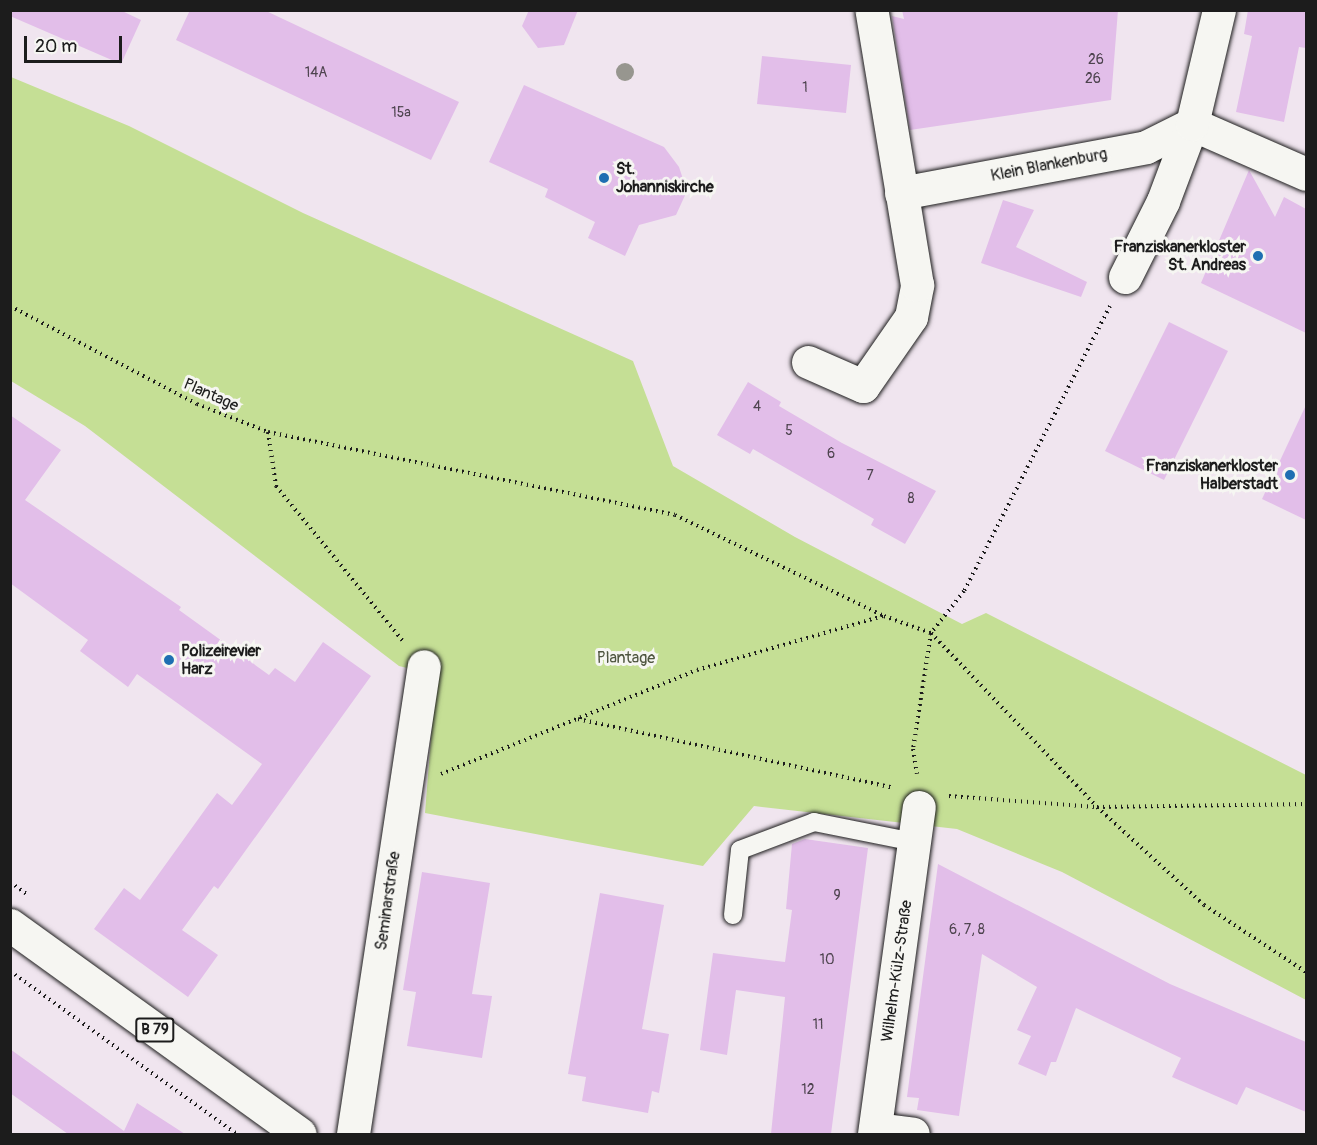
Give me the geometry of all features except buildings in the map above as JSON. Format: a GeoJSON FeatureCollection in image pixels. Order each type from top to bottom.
{"type":"FeatureCollection","features":[{"type":"Feature","properties":{"kind":"street"},"geometry":{"type":"LineString","coordinates":[[1125,277],[1163,201],[1192,124],[1219,10]]}},
{"type":"Feature","properties":{"kind":"street"},"geometry":{"type":"LineString","coordinates":[[808,362],[864,386],[911,317],[917,285],[872,12]]}},
{"type":"Feature","properties":{"kind":"street"},"geometry":{"type":"LineString","coordinates":[[1192,124],[1306,174]]}},
{"type":"Feature","properties":{"kind":"street","name":"Klein Blankenburg"},"geometry":{"type":"LineString","coordinates":[[901,193],[1146,147],[1192,124]]}},
{"type":"Feature","properties":{"kind":"street","name":"Seminarstraße"},"geometry":{"type":"LineString","coordinates":[[353,1134],[424,666]]}},
{"type":"Feature","properties":{"kind":"street","name":"Wilhelm-Külz-Straße"},"geometry":{"type":"LineString","coordinates":[[874,1132],[919,800]]}},
{"type":"Feature","properties":{"kind":"street","name":"B 79"},"geometry":{"type":"LineString","coordinates":[[10,925],[300,1134]]}},
{"type":"Feature","properties":{"kind":"street"},"geometry":{"type":"LineString","coordinates":[[874,1132],[913,1134]]}},
{"type":"Feature","properties":{"kind":"lane"},"geometry":{"type":"LineString","coordinates":[[733,915],[740,850],[814,822],[914,842]]}},
{"type":"Feature","properties":{"kind":"path"},"geometry":{"type":"LineString","coordinates":[[919,800],[913,749],[931,633],[964,591],[1125,277]]}},
{"type":"Feature","properties":{"kind":"path","name":"Plantage"},"geometry":{"type":"LineString","coordinates":[[10,306],[197,404],[268,432],[675,515],[884,616],[931,633]]}},
{"type":"Feature","properties":{"kind":"path"},"geometry":{"type":"LineString","coordinates":[[268,432],[276,486],[424,666]]}},
{"type":"Feature","properties":{"kind":"path"},"geometry":{"type":"LineString","coordinates":[[404,789],[697,670],[884,616]]}},
{"type":"Feature","properties":{"kind":"path"},"geometry":{"type":"LineString","coordinates":[[931,633],[1097,807],[1204,905],[1306,972]]}},
{"type":"Feature","properties":{"kind":"path"},"geometry":{"type":"LineString","coordinates":[[578,718],[919,800],[1097,807],[1306,804]]}},
{"type":"Feature","properties":{"kind":"path"},"geometry":{"type":"LineString","coordinates":[[10,971],[237,1134]]}},
{"type":"Feature","properties":{"kind":"green space","name":"Plantage"},"geometry":{"type":"Polygon","coordinates":[[[11,77],[129,126],[303,213],[633,361],[673,466],[795,537],[962,624],[986,613],[1306,775],[1306,1000],[1062,872],[957,829],[754,806],[703,866],[425,813],[436,675],[399,666],[85,426],[11,381],[11,77]]]}},
{"type":"Feature","properties":{"kind":"place","name":"St. Johanniskirche"},"geometry":{"type":"Point","coordinates":[604,178]}},
{"type":"Feature","properties":{"kind":"place","name":"Franziskanerkloster St. Andreas"},"geometry":{"type":"Point","coordinates":[1258,256]}},
{"type":"Feature","properties":{"kind":"place","name":"Franziskanerkloster Halberstadt"},"geometry":{"type":"Point","coordinates":[1290,475]}},
{"type":"Feature","properties":{"kind":"place","name":"Polizeirevier Harz"},"geometry":{"type":"Point","coordinates":[169,660]}}]}
